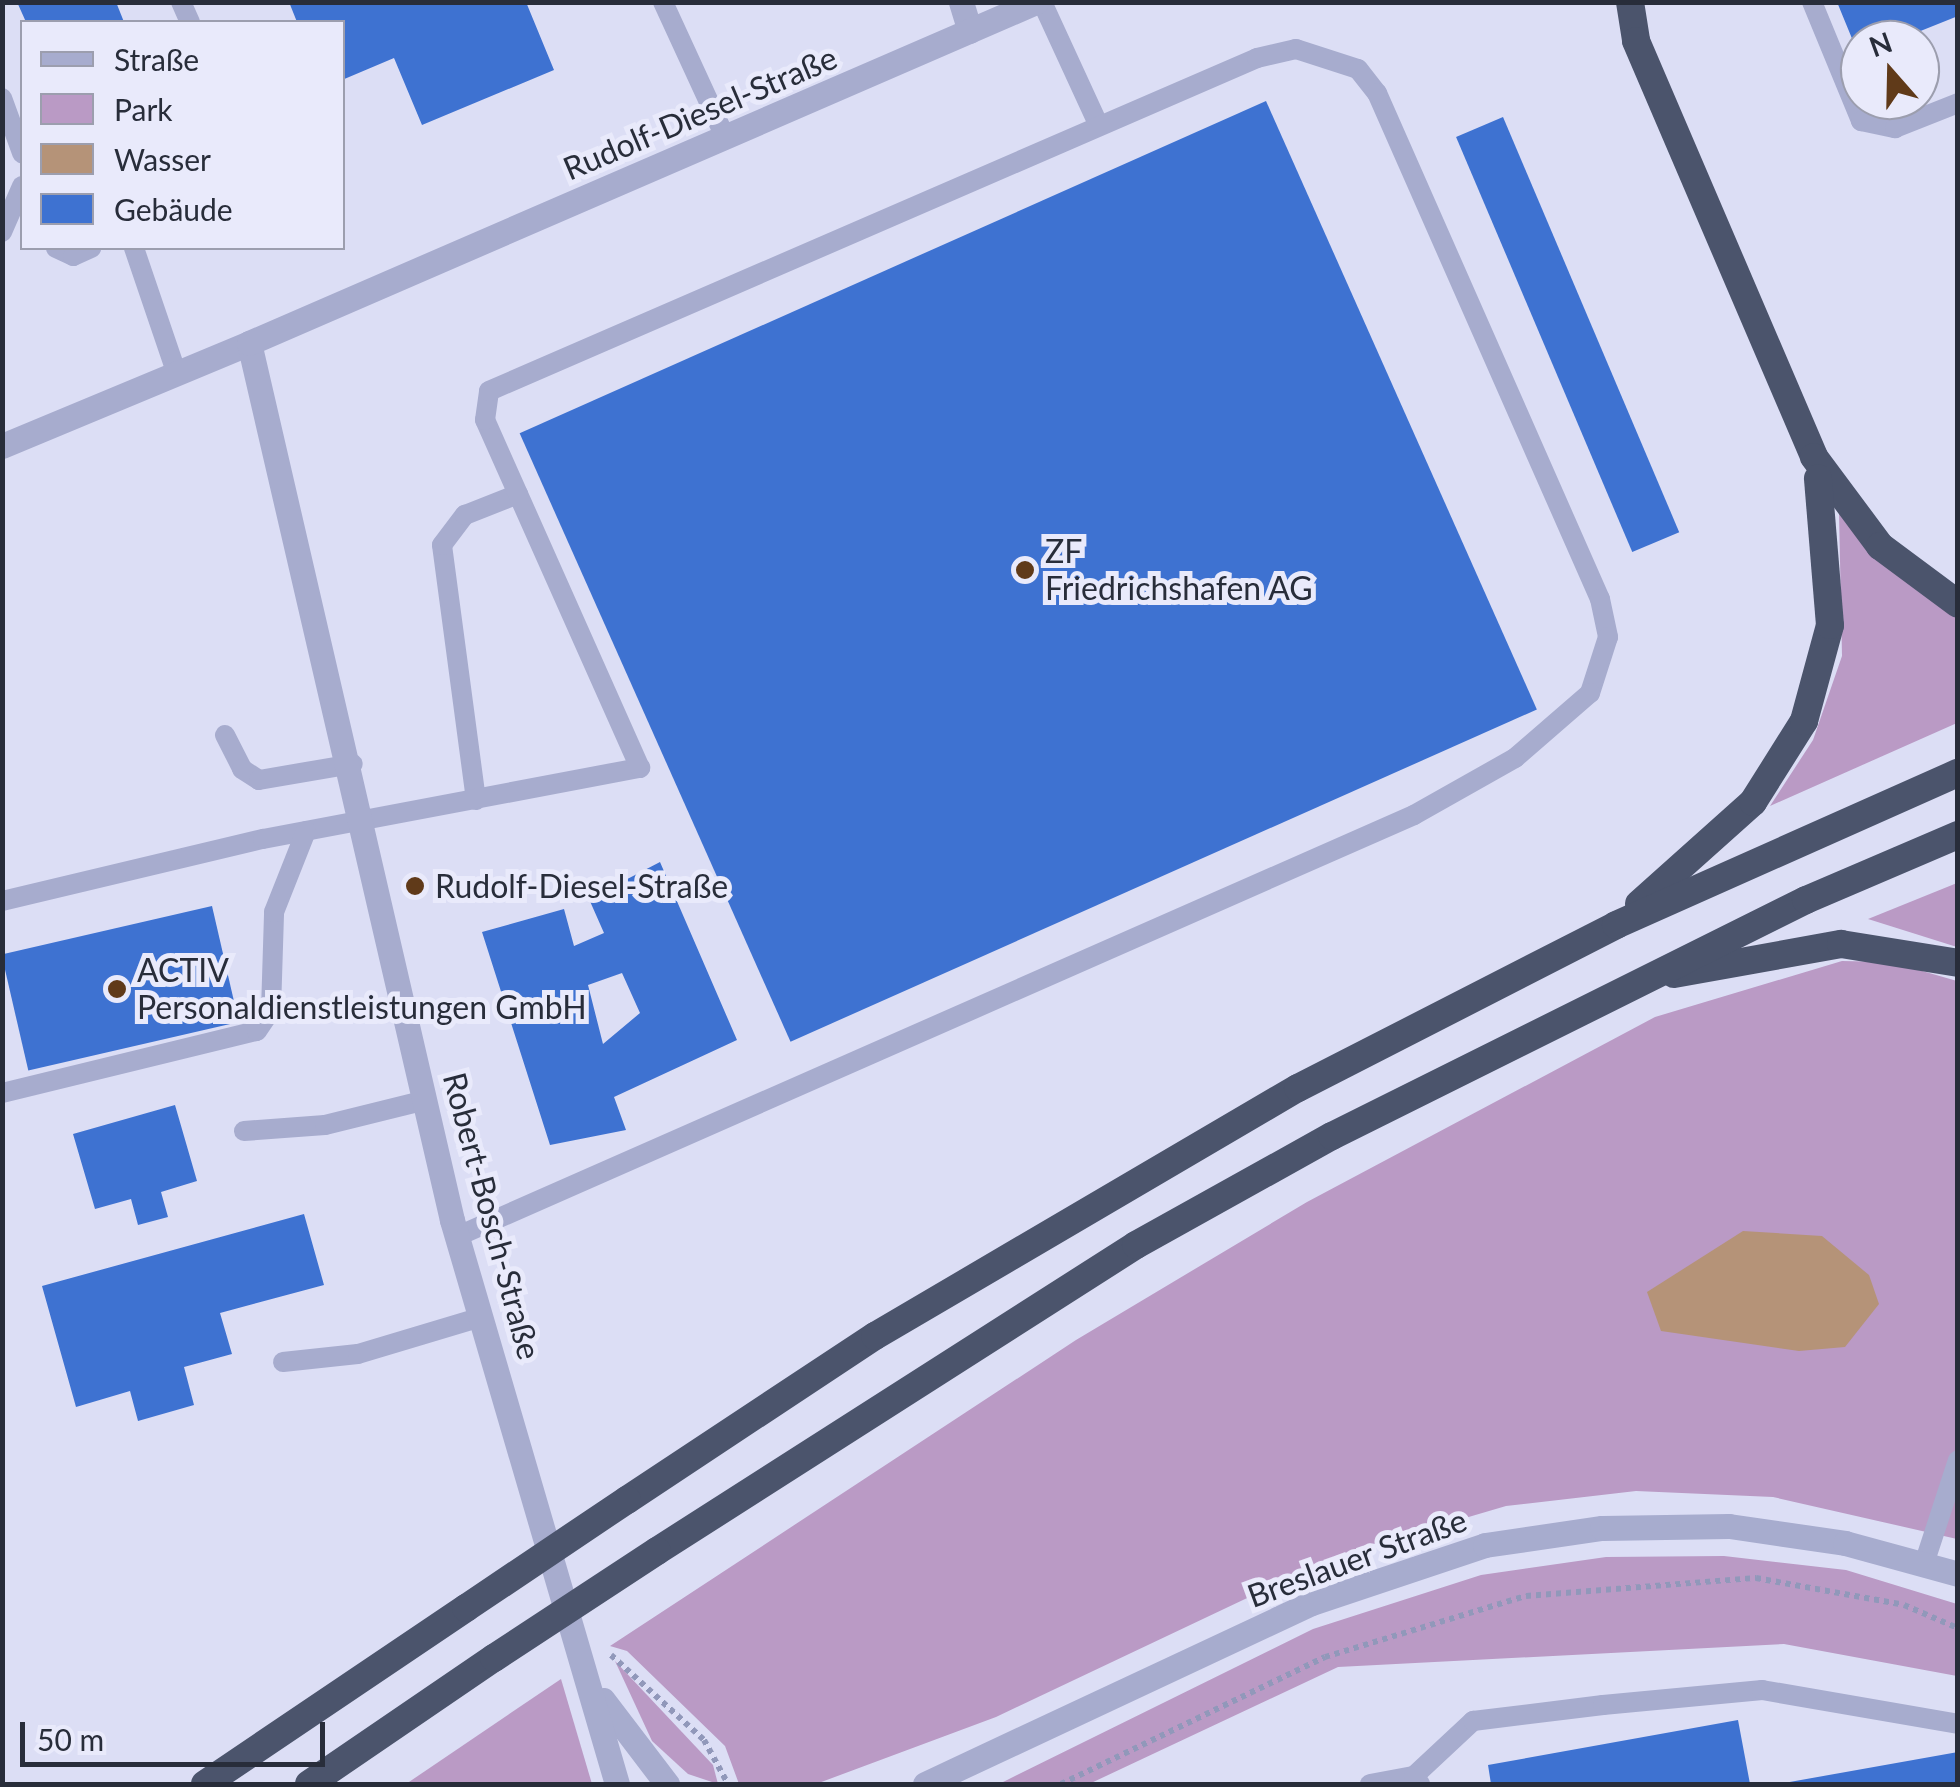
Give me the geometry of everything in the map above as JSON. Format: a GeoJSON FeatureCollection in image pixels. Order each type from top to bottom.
{"type":"FeatureCollection","features":[{"type":"Feature","properties":{"kind":"highway"},"geometry":{"type":"LineString","coordinates":[[1606,2],[1636,41],[1814,457],[1828,522],[1830,625],[1804,721],[1753,802],[1616,925]]}},
{"type":"Feature","properties":{"kind":"highway"},"geometry":{"type":"LineString","coordinates":[[1630,2],[1636,41]]}},
{"type":"Feature","properties":{"kind":"highway"},"geometry":{"type":"LineString","coordinates":[[1814,457],[1880,546],[1958,604]]}},
{"type":"Feature","properties":{"kind":"highway"},"geometry":{"type":"LineString","coordinates":[[205,1784],[628,1500],[1121,1190],[1616,925],[1958,772]]}},
{"type":"Feature","properties":{"kind":"highway"},"geometry":{"type":"LineString","coordinates":[[309,1784],[657,1551],[1136,1245],[1638,981],[1958,835]]}},
{"type":"Feature","properties":{"kind":"highway"},"geometry":{"type":"LineString","coordinates":[[1638,981],[1841,944],[1958,963]]}},
{"type":"Feature","properties":{"kind":"street"},"geometry":{"type":"LineString","coordinates":[[961,2],[970,31]]}},
{"type":"Feature","properties":{"kind":"street","name":"Rudolf-Diesel-Straße"},"geometry":{"type":"LineString","coordinates":[[2,446],[1038,2]]}},
{"type":"Feature","properties":{"kind":"street","name":"Robert-Bosch-Straße"},"geometry":{"type":"LineString","coordinates":[[249,342],[353,764],[458,1236],[597,1692],[618,1784]]}},
{"type":"Feature","properties":{"kind":"street","name":"Breslauer Straße"},"geometry":{"type":"LineString","coordinates":[[926,1784],[1312,1603],[1485,1545],[1602,1528],[1730,1526],[1958,1574]]}},
{"type":"Feature","properties":{"kind":"street","name":"Robert-Bosch-Straße"},"geometry":{"type":"LineString","coordinates":[[597,1692],[669,1782]]}},
{"type":"Feature","properties":{"kind":"lane"},"geometry":{"type":"LineString","coordinates":[[663,2],[725,137]]}},
{"type":"Feature","properties":{"kind":"lane"},"geometry":{"type":"LineString","coordinates":[[1038,2],[1099,126]]}},
{"type":"Feature","properties":{"kind":"lane"},"geometry":{"type":"LineString","coordinates":[[1812,2],[1862,121],[1895,128],[1958,104]]}},
{"type":"Feature","properties":{"kind":"lane"},"geometry":{"type":"LineString","coordinates":[[2,901],[306,832],[640,768],[485,420],[489,391],[1099,126],[1296,49],[1358,69],[1377,93],[1600,598],[1608,637],[1597,681],[1515,758],[1414,815],[458,1236]]}},
{"type":"Feature","properties":{"kind":"lane"},"geometry":{"type":"LineString","coordinates":[[2,98],[20,148]]}},
{"type":"Feature","properties":{"kind":"lane"},"geometry":{"type":"LineString","coordinates":[[2,232],[20,191]]}},
{"type":"Feature","properties":{"kind":"lane"},"geometry":{"type":"LineString","coordinates":[[60,250],[72,256],[86,250]]}},
{"type":"Feature","properties":{"kind":"lane"},"geometry":{"type":"LineString","coordinates":[[140,250],[176,374]]}},
{"type":"Feature","properties":{"kind":"lane"},"geometry":{"type":"LineString","coordinates":[[476,800],[442,545],[466,515],[518,494]]}},
{"type":"Feature","properties":{"kind":"lane"},"geometry":{"type":"LineString","coordinates":[[225,735],[242,769],[259,780],[353,764]]}},
{"type":"Feature","properties":{"kind":"lane"},"geometry":{"type":"LineString","coordinates":[[2,1094],[257,1031],[271,1010],[274,912],[306,832]]}},
{"type":"Feature","properties":{"kind":"lane"},"geometry":{"type":"LineString","coordinates":[[244,1130],[325,1125],[426,1100]]}},
{"type":"Feature","properties":{"kind":"lane"},"geometry":{"type":"LineString","coordinates":[[284,1362],[358,1354],[481,1317]]}},
{"type":"Feature","properties":{"kind":"lane"},"geometry":{"type":"LineString","coordinates":[[1924,1564],[1958,1460]]}},
{"type":"Feature","properties":{"kind":"lane"},"geometry":{"type":"LineString","coordinates":[[1370,1784],[1417,1780],[1473,1721],[1603,1704],[1762,1690],[1958,1724]]}},
{"type":"Feature","properties":{"kind":"path"},"geometry":{"type":"LineString","coordinates":[[1061,1784],[1325,1657],[1526,1596],[1756,1578],[1904,1605],[1958,1628]]}},
{"type":"Feature","properties":{"kind":"path"},"geometry":{"type":"LineString","coordinates":[[586,1656],[628,1662],[722,1760],[728,1784]]}},
{"type":"Feature","properties":{"kind":"green space"},"geometry":{"type":"Polygon","coordinates":[[[1839,513],[1957,618],[1957,723],[1770,806],[1813,740],[1842,656],[1839,513]]]}},
{"type":"Feature","properties":{"kind":"green space"},"geometry":{"type":"Polygon","coordinates":[[[1957,883],[1957,947],[1868,919],[1957,883]]]}},
{"type":"Feature","properties":{"kind":"green space"},"geometry":{"type":"Polygon","coordinates":[[[1842,961],[1891,962],[1957,981],[1957,1539],[1773,1497],[1636,1491],[1506,1506],[1336,1556],[996,1717],[816,1784],[739,1784],[725,1746],[627,1651],[610,1646],[1076,1340],[1307,1202],[1655,1017],[1842,961]]]}},
{"type":"Feature","properties":{"kind":"green space"},"geometry":{"type":"Polygon","coordinates":[[[1724,1556],[1846,1570],[1957,1604],[1957,1676],[1784,1644],[1338,1667],[1089,1784],[999,1784],[1313,1629],[1481,1575],[1606,1557],[1724,1556]]]}},
{"type":"Feature","properties":{"kind":"green space"},"geometry":{"type":"Polygon","coordinates":[[[615,1661],[713,1765],[718,1784],[688,1774],[652,1741],[615,1661]]]}},
{"type":"Feature","properties":{"kind":"green space"},"geometry":{"type":"Polygon","coordinates":[[[561,1679],[592,1784],[406,1784],[521,1706],[561,1679]]]}},
{"type":"Feature","properties":{"kind":"water"},"geometry":{"type":"Polygon","coordinates":[[[1743,1231],[1822,1236],[1869,1275],[1879,1304],[1845,1347],[1799,1351],[1661,1331],[1647,1292],[1743,1231]]]}},
{"type":"Feature","properties":{"kind":"building"},"geometry":{"type":"Polygon","coordinates":[[[17,2],[116,2],[123,20],[25,20],[17,2]]]}},
{"type":"Feature","properties":{"kind":"building"},"geometry":{"type":"Polygon","coordinates":[[[289,2],[526,2],[554,70],[422,125],[394,58],[345,79],[345,20],[296,20],[289,2]]]}},
{"type":"Feature","properties":{"kind":"building"},"geometry":{"type":"Polygon","coordinates":[[[1837,2],[1958,2],[1958,16],[1940,23],[1940,20],[1844,20],[1837,2]]]}},
{"type":"Feature","properties":{"kind":"building","name":"ZF Friedrichshafen AG"},"geometry":{"type":"Polygon","coordinates":[[[1266,101],[1537,709],[791,1042],[520,433],[1266,101]]]}},
{"type":"Feature","properties":{"kind":"building"},"geometry":{"type":"Polygon","coordinates":[[[1503,117],[1679,532],[1632,552],[1456,137],[1503,117]]]}},
{"type":"Feature","properties":{"kind":"building"},"geometry":{"type":"Polygon","coordinates":[[[660,862],[737,1040],[614,1097],[626,1130],[550,1145],[482,932],[564,909],[574,946],[604,933],[589,899],[660,862]],[[622,973],[588,985],[603,1044],[640,1013],[622,973]]]}},
{"type":"Feature","properties":{"kind":"building","name":"ACTIV Personaldienstleistungen GmbH"},"geometry":{"type":"Polygon","coordinates":[[[212,906],[239,1022],[28,1071],[2,954],[212,906]]]}},
{"type":"Feature","properties":{"kind":"building"},"geometry":{"type":"Polygon","coordinates":[[[175,1105],[197,1181],[161,1192],[168,1217],[138,1225],[131,1199],[95,1209],[73,1134],[175,1105]]]}},
{"type":"Feature","properties":{"kind":"building"},"geometry":{"type":"Polygon","coordinates":[[[304,1214],[324,1285],[220,1313],[232,1354],[184,1367],[194,1405],[138,1421],[130,1391],[76,1407],[42,1286],[304,1214]]]}},
{"type":"Feature","properties":{"kind":"building"},"geometry":{"type":"Polygon","coordinates":[[[1738,1720],[1750,1784],[1491,1784],[1488,1765],[1738,1720]]]}},
{"type":"Feature","properties":{"kind":"building"},"geometry":{"type":"Polygon","coordinates":[[[1958,1752],[1958,1784],[1784,1784],[1784,1783],[1958,1752]]]}},
{"type":"Feature","properties":{"kind":"place","name":"ZF Friedrichshafen AG"},"geometry":{"type":"Point","coordinates":[1025,570]}},
{"type":"Feature","properties":{"kind":"place","name":"Rudolf-Diesel-Straße"},"geometry":{"type":"Point","coordinates":[415,886]}},
{"type":"Feature","properties":{"kind":"place","name":"ACTIV Personaldienstleistungen GmbH"},"geometry":{"type":"Point","coordinates":[117,989]}}]}
